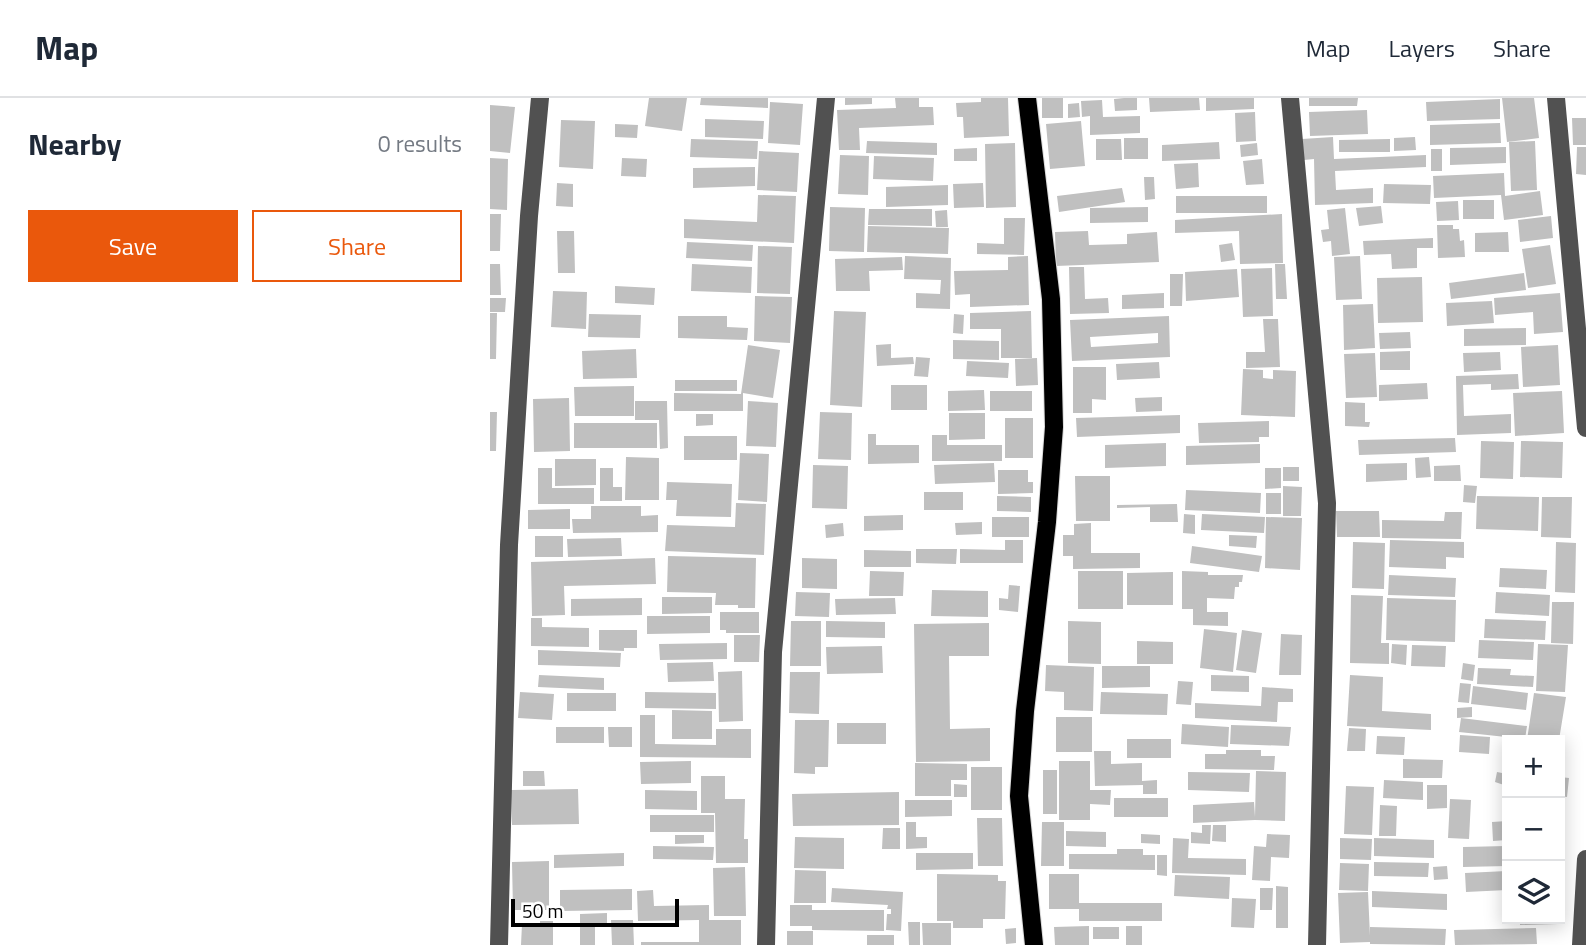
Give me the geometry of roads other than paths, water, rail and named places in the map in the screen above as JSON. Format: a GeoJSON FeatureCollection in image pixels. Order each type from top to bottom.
{"type":"FeatureCollection","features":[{"type":"Feature","properties":{"kind":"main road"},"geometry":{"type":"LineString","coordinates":[[1027,98],[1051,299],[1054,427],[1047,523],[1025,711],[1020,796],[1034,945]]}},
{"type":"Feature","properties":{"kind":"street"},"geometry":{"type":"LineString","coordinates":[[499,945],[509,545],[529,216],[540,98]]}},
{"type":"Feature","properties":{"kind":"street"},"geometry":{"type":"LineString","coordinates":[[766,945],[773,652],[826,98]]}},
{"type":"Feature","properties":{"kind":"street"},"geometry":{"type":"LineString","coordinates":[[1290,98],[1327,503],[1317,945]]}},
{"type":"Feature","properties":{"kind":"street"},"geometry":{"type":"LineString","coordinates":[[1556,98],[1586,428]]}},
{"type":"Feature","properties":{"kind":"street"},"geometry":{"type":"LineString","coordinates":[[1581,945],[1586,859]]}}]}
